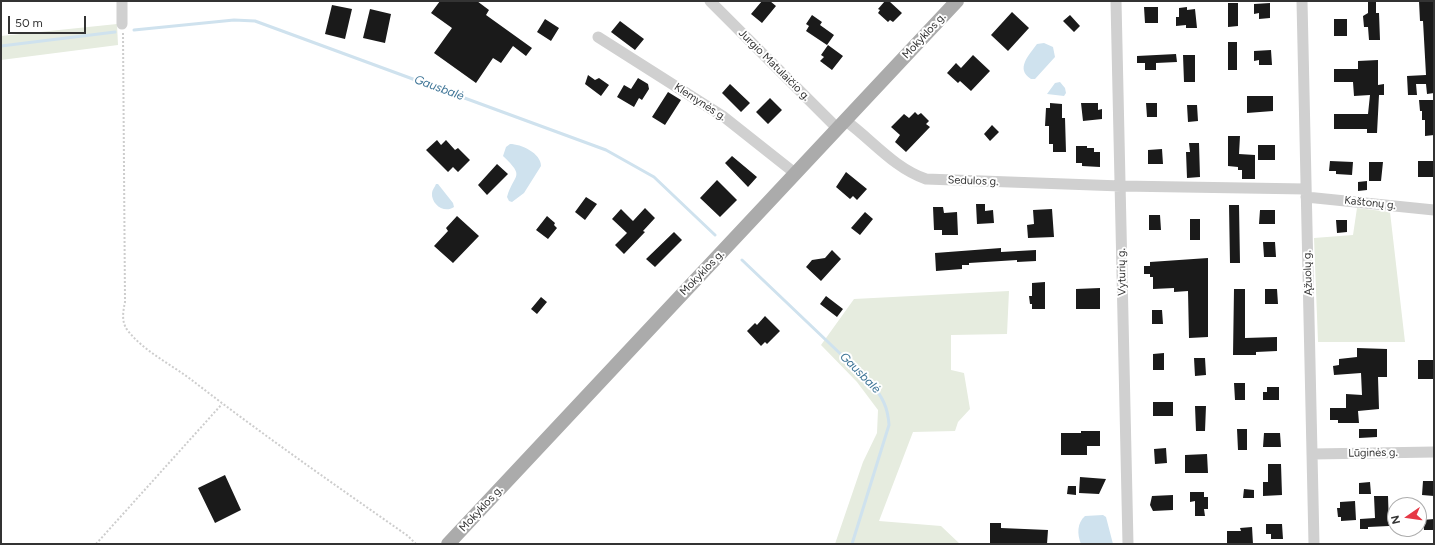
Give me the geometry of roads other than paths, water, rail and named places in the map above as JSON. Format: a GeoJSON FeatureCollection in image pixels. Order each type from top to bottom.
{"type":"FeatureCollection","features":[{"type":"Feature","properties":{"kind":"main road","name":"Mokyklos g."},"geometry":{"type":"LineString","coordinates":[[448,544],[957,1]]}},
{"type":"Feature","properties":{"kind":"street"},"geometry":{"type":"LineString","coordinates":[[122,1],[122,24]]}},
{"type":"Feature","properties":{"kind":"street","name":"Jurgio Matulaičio g."},"geometry":{"type":"LineString","coordinates":[[710,1],[842,125]]}},
{"type":"Feature","properties":{"kind":"street","name":"Vyturių g."},"geometry":{"type":"LineString","coordinates":[[1116,1],[1128,544]]}},
{"type":"Feature","properties":{"kind":"street","name":"Ąžuolų g."},"geometry":{"type":"LineString","coordinates":[[1302,1],[1314,544]]}},
{"type":"Feature","properties":{"kind":"street","name":"Klemynės g."},"geometry":{"type":"LineString","coordinates":[[598,37],[724,117],[788,166],[796,174]]}},
{"type":"Feature","properties":{"kind":"street","name":"Sedulos g."},"geometry":{"type":"LineString","coordinates":[[842,125],[900,166],[915,175],[926,179],[1306,193]]}},
{"type":"Feature","properties":{"kind":"street","name":"Kaštonų g."},"geometry":{"type":"LineString","coordinates":[[1306,193],[1434,210]]}},
{"type":"Feature","properties":{"kind":"street","name":"Lūginės g."},"geometry":{"type":"LineString","coordinates":[[1313,454],[1434,452]]}},
{"type":"Feature","properties":{"kind":"water"},"geometry":{"type":"Polygon","coordinates":[[[1044,43],[1053,47],[1055,57],[1035,79],[1031,79],[1024,71],[1025,62],[1037,44],[1044,43]]]}},
{"type":"Feature","properties":{"kind":"water"},"geometry":{"type":"Polygon","coordinates":[[[1060,82],[1065,88],[1066,93],[1064,96],[1047,94],[1055,83],[1060,82]]]}},
{"type":"Feature","properties":{"kind":"water"},"geometry":{"type":"Polygon","coordinates":[[[510,144],[530,150],[538,157],[541,166],[524,193],[512,202],[509,201],[507,197],[516,176],[516,172],[503,156],[506,147],[510,144]]]}},
{"type":"Feature","properties":{"kind":"water"},"geometry":{"type":"Polygon","coordinates":[[[436,184],[438,184],[453,203],[454,207],[450,209],[442,209],[436,204],[432,197],[432,191],[436,184]]]}},
{"type":"Feature","properties":{"kind":"water"},"geometry":{"type":"Polygon","coordinates":[[[1103,515],[1106,517],[1113,544],[1081,544],[1078,529],[1082,519],[1085,516],[1103,515]]]}},
{"type":"Feature","properties":{"kind":"waterway","name":"Gausbalė"},"geometry":{"type":"LineString","coordinates":[[134,30],[234,20],[255,21],[606,150],[654,177],[715,235]]}},
{"type":"Feature","properties":{"kind":"waterway","name":"Gausbalė"},"geometry":{"type":"LineString","coordinates":[[1,46],[115,32]]}},
{"type":"Feature","properties":{"kind":"waterway","name":"Gausbalė"},"geometry":{"type":"LineString","coordinates":[[742,260],[870,382],[878,392],[886,407],[889,425],[852,544]]}}]}
